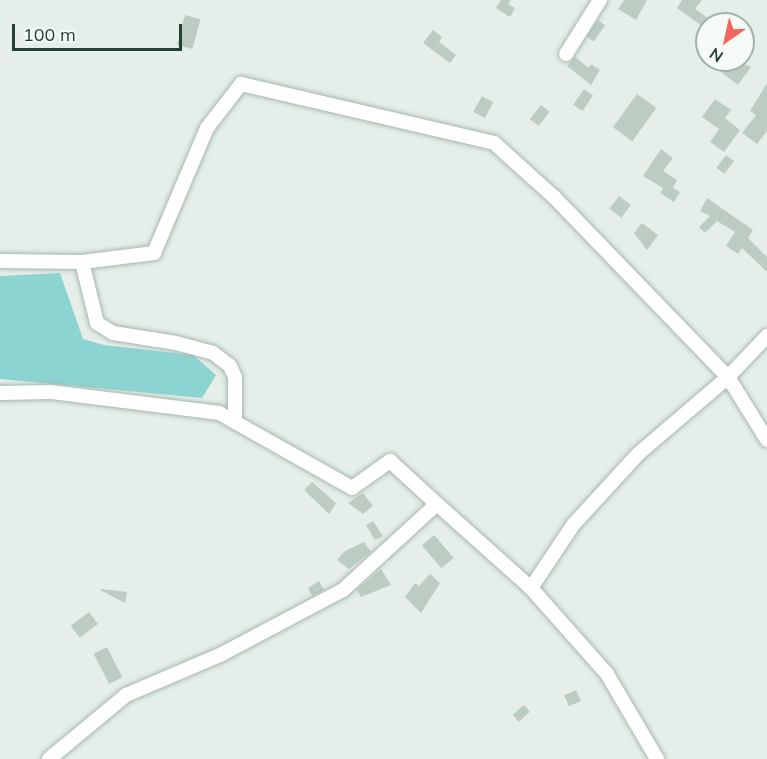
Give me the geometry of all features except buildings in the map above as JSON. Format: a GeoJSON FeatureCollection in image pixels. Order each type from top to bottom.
{"type":"FeatureCollection","features":[{"type":"Feature","properties":{"kind":"street"},"geometry":{"type":"LineString","coordinates":[[566,54],[600,0]]}},
{"type":"Feature","properties":{"kind":"street"},"geometry":{"type":"LineString","coordinates":[[0,261],[82,262],[154,253],[207,128],[241,84],[494,143],[555,197],[728,377],[767,440]]}},
{"type":"Feature","properties":{"kind":"street"},"geometry":{"type":"LineString","coordinates":[[82,262],[97,323],[113,333],[176,343],[213,353],[230,366],[235,377],[235,422]]}},
{"type":"Feature","properties":{"kind":"street"},"geometry":{"type":"LineString","coordinates":[[531,588],[573,525],[638,454],[728,377],[767,336]]}},
{"type":"Feature","properties":{"kind":"street"},"geometry":{"type":"LineString","coordinates":[[0,393],[51,392],[219,413],[352,488],[390,461],[531,588],[607,674],[657,759]]}},
{"type":"Feature","properties":{"kind":"street"},"geometry":{"type":"LineString","coordinates":[[49,759],[126,695],[222,654],[343,590],[437,504]]}},
{"type":"Feature","properties":{"kind":"water"},"geometry":{"type":"Polygon","coordinates":[[[60,273],[83,339],[104,345],[193,355],[216,375],[202,398],[0,379],[0,276],[60,273]]]}}]}
